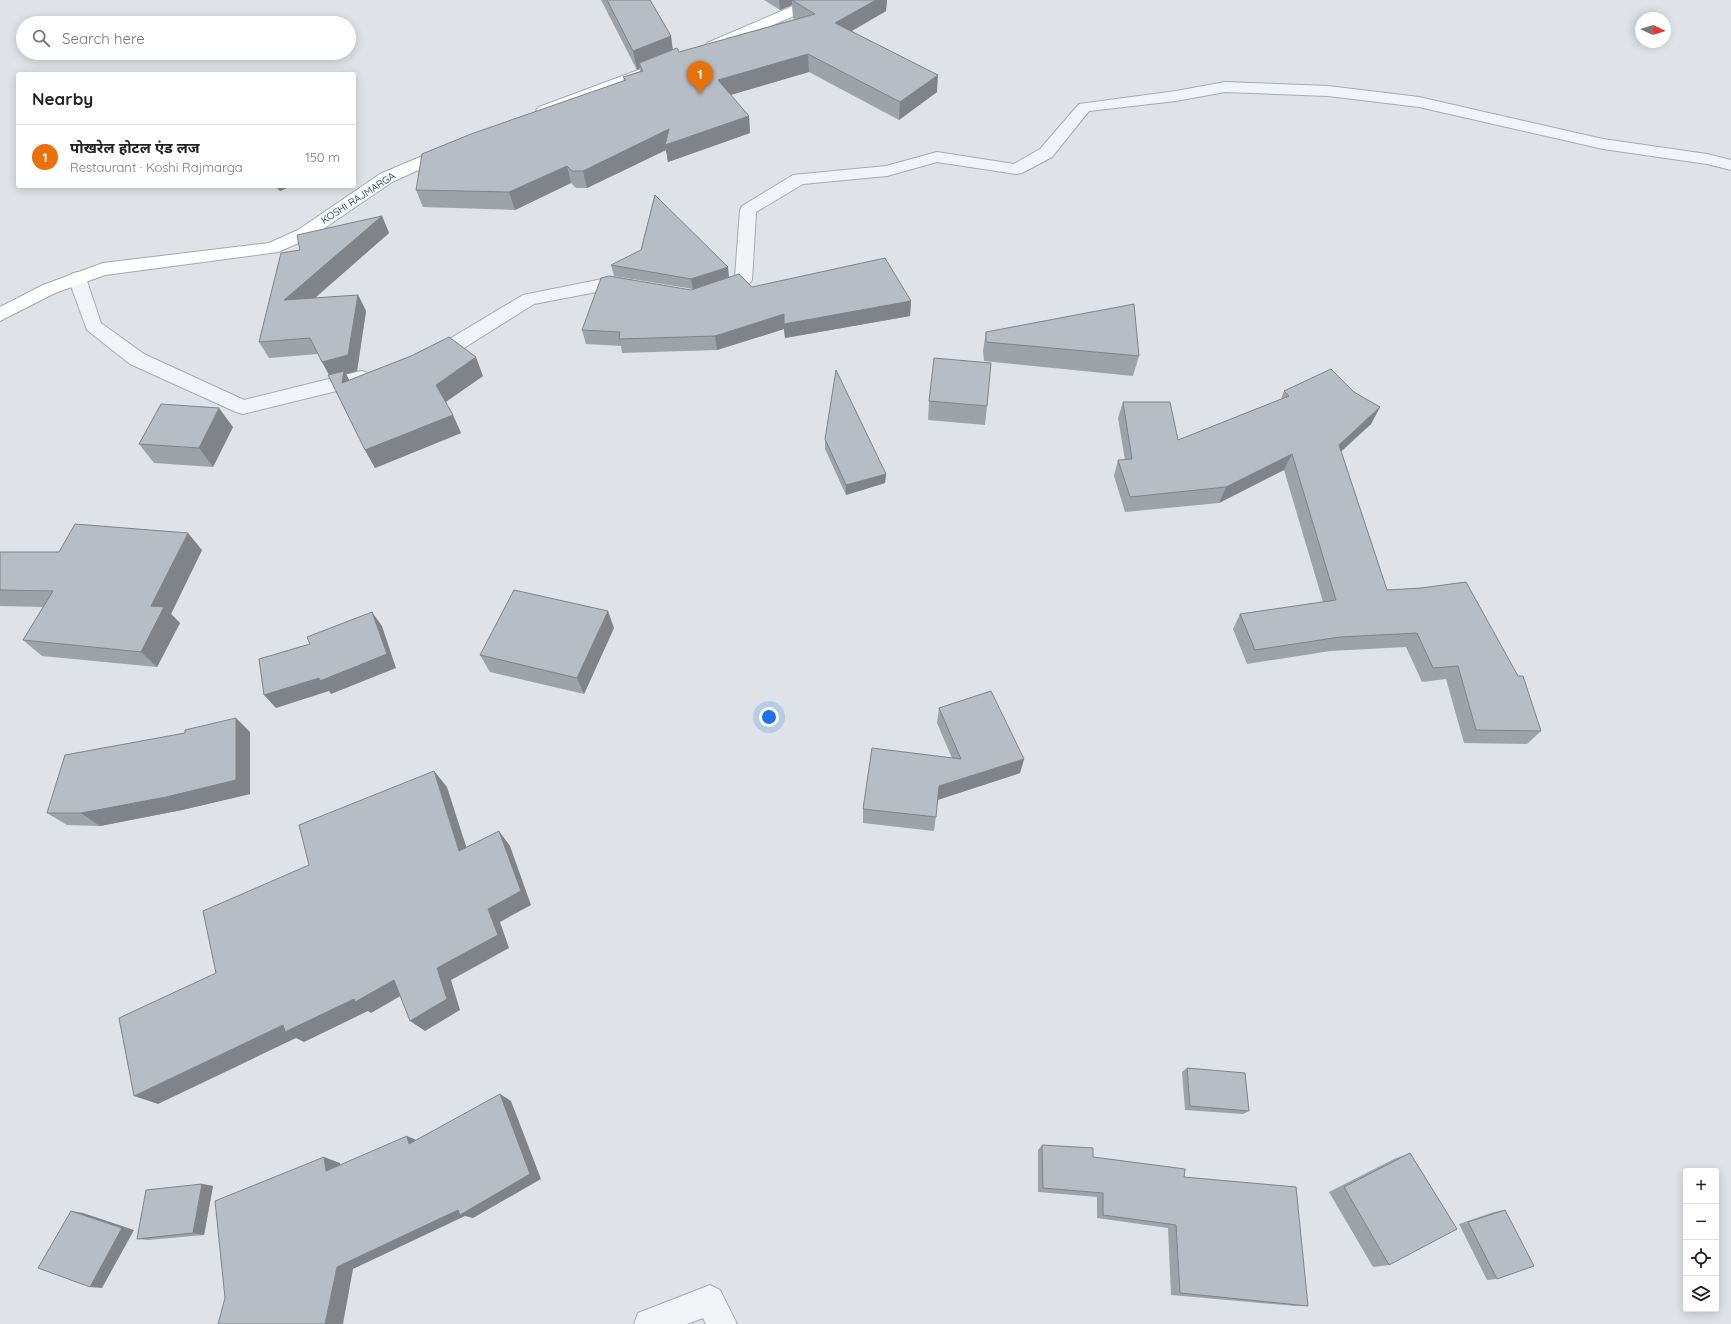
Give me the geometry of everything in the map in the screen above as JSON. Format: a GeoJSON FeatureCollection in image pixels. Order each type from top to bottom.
{"type":"FeatureCollection","features":[{"type":"Feature","properties":{"kind":"main road"},"geometry":{"type":"LineString","coordinates":[[699,52],[820,0]]}},
{"type":"Feature","properties":{"kind":"main road"},"geometry":{"type":"LineString","coordinates":[[531,115],[663,66]]}},
{"type":"Feature","properties":{"kind":"main road","name":"KOSHI RAJMARGA"},"geometry":{"type":"LineString","coordinates":[[0,315],[49,289],[103,269],[272,248],[304,234],[386,178],[465,142]]}},
{"type":"Feature","properties":{"kind":"street"},"geometry":{"type":"LineString","coordinates":[[701,295],[742,280],[748,210],[798,179],[887,171],[937,158],[1016,169],[1046,152],[1084,107],[1176,96],[1226,87],[1328,91],[1419,102],[1603,144],[1707,159],[1731,165]]}},
{"type":"Feature","properties":{"kind":"street"},"geometry":{"type":"LineString","coordinates":[[77,278],[93,326],[137,359],[243,406],[338,385],[375,375]]}},
{"type":"Feature","properties":{"kind":"street"},"geometry":{"type":"LineString","coordinates":[[419,362],[440,355],[529,299],[612,283],[643,287]]}},
{"type":"Feature","properties":{"kind":"street"},"geometry":{"type":"LineString","coordinates":[[649,1324],[710,1300],[722,1324]]}},
{"type":"Feature","properties":{"kind":"building"},"geometry":{"type":"Polygon","coordinates":[[[607,0],[650,0],[671,36],[633,51],[607,0]]]}},
{"type":"Feature","properties":{"kind":"building"},"geometry":{"type":"Polygon","coordinates":[[[792,0],[876,0],[835,23],[938,75],[900,102],[808,54],[718,80],[749,116],[665,145],[669,129],[583,171],[572,171],[567,166],[509,192],[416,190],[422,154],[471,134],[626,80],[623,77],[643,71],[639,63],[677,48],[679,52],[815,14],[792,0]]]}},
{"type":"Feature","properties":{"kind":"building"},"geometry":{"type":"Polygon","coordinates":[[[655,195],[728,267],[691,279],[611,265],[641,250],[655,195]]]}},
{"type":"Feature","properties":{"kind":"building"},"geometry":{"type":"Polygon","coordinates":[[[382,216],[284,300],[358,295],[348,355],[322,362],[310,338],[259,342],[281,253],[300,250],[297,235],[382,216]]]}},
{"type":"Feature","properties":{"kind":"building"},"geometry":{"type":"Polygon","coordinates":[[[885,258],[911,301],[784,324],[784,314],[715,336],[619,339],[620,332],[582,330],[601,278],[609,276],[691,290],[739,274],[752,287],[885,258]]]}},
{"type":"Feature","properties":{"kind":"building"},"geometry":{"type":"Polygon","coordinates":[[[1134,304],[1139,356],[986,342],[986,332],[1134,304]]]}},
{"type":"Feature","properties":{"kind":"building"},"geometry":{"type":"Polygon","coordinates":[[[449,337],[476,357],[436,385],[453,415],[365,450],[328,375],[344,371],[342,383],[411,356],[449,337]]]}},
{"type":"Feature","properties":{"kind":"building"},"geometry":{"type":"Polygon","coordinates":[[[934,358],[991,363],[987,406],[929,401],[934,358]]]}},
{"type":"Feature","properties":{"kind":"building"},"geometry":{"type":"Polygon","coordinates":[[[1331,369],[1354,392],[1380,407],[1339,445],[1387,590],[1421,588],[1466,582],[1518,676],[1523,676],[1541,731],[1476,730],[1458,666],[1433,668],[1417,633],[1340,637],[1255,650],[1240,614],[1336,600],[1292,454],[1226,487],[1130,497],[1118,460],[1132,459],[1123,402],[1170,402],[1178,440],[1289,396],[1284,391],[1331,369]]]}},
{"type":"Feature","properties":{"kind":"building"},"geometry":{"type":"Polygon","coordinates":[[[836,370],[886,474],[846,485],[825,439],[836,370]]]}},
{"type":"Feature","properties":{"kind":"building"},"geometry":{"type":"Polygon","coordinates":[[[161,404],[219,408],[199,448],[139,444],[161,404]]]}},
{"type":"Feature","properties":{"kind":"building"},"geometry":{"type":"Polygon","coordinates":[[[75,524],[188,533],[151,606],[164,607],[141,652],[23,640],[53,591],[0,590],[0,552],[59,552],[75,524]]]}},
{"type":"Feature","properties":{"kind":"building"},"geometry":{"type":"Polygon","coordinates":[[[514,590],[608,611],[577,678],[480,655],[514,590]]]}},
{"type":"Feature","properties":{"kind":"building"},"geometry":{"type":"Polygon","coordinates":[[[372,612],[387,654],[320,681],[319,678],[264,695],[259,659],[310,644],[307,637],[372,612]]]}},
{"type":"Feature","properties":{"kind":"building"},"geometry":{"type":"Polygon","coordinates":[[[991,691],[1024,759],[939,786],[936,817],[863,809],[872,748],[961,759],[939,708],[991,691]]]}},
{"type":"Feature","properties":{"kind":"building"},"geometry":{"type":"Polygon","coordinates":[[[236,718],[236,780],[166,797],[81,813],[47,813],[65,755],[185,733],[185,730],[236,718]]]}},
{"type":"Feature","properties":{"kind":"building"},"geometry":{"type":"Polygon","coordinates":[[[434,771],[459,851],[499,831],[521,891],[488,909],[498,935],[437,968],[447,999],[410,1021],[394,980],[355,1002],[354,999],[285,1032],[283,1025],[134,1096],[119,1018],[216,973],[203,911],[309,865],[299,825],[434,771]]]}},
{"type":"Feature","properties":{"kind":"building"},"geometry":{"type":"Polygon","coordinates":[[[1187,1068],[1245,1073],[1249,1111],[1190,1106],[1187,1068]]]}},
{"type":"Feature","properties":{"kind":"building"},"geometry":{"type":"Polygon","coordinates":[[[500,1094],[530,1174],[460,1215],[458,1210],[337,1267],[325,1324],[218,1324],[225,1298],[215,1201],[324,1157],[326,1171],[407,1136],[409,1144],[500,1094]]]}},
{"type":"Feature","properties":{"kind":"building"},"geometry":{"type":"Polygon","coordinates":[[[1042,1145],[1093,1148],[1093,1157],[1185,1169],[1184,1177],[1296,1187],[1308,1306],[1180,1293],[1176,1225],[1103,1215],[1103,1193],[1043,1188],[1042,1145]]]}},
{"type":"Feature","properties":{"kind":"building"},"geometry":{"type":"Polygon","coordinates":[[[1410,1153],[1457,1229],[1389,1265],[1344,1187],[1410,1153]]]}},
{"type":"Feature","properties":{"kind":"building"},"geometry":{"type":"Polygon","coordinates":[[[202,1184],[193,1233],[137,1239],[146,1190],[202,1184]]]}},
{"type":"Feature","properties":{"kind":"building"},"geometry":{"type":"Polygon","coordinates":[[[1505,1210],[1534,1266],[1497,1279],[1468,1222],[1505,1210]]]}},
{"type":"Feature","properties":{"kind":"building"},"geometry":{"type":"Polygon","coordinates":[[[71,1211],[122,1228],[90,1287],[38,1268],[71,1211]]]}},
{"type":"Feature","properties":{"kind":"place","name":"पोखरेल होटल एंड लज"},"geometry":{"type":"Point","coordinates":[700,94]}}]}
